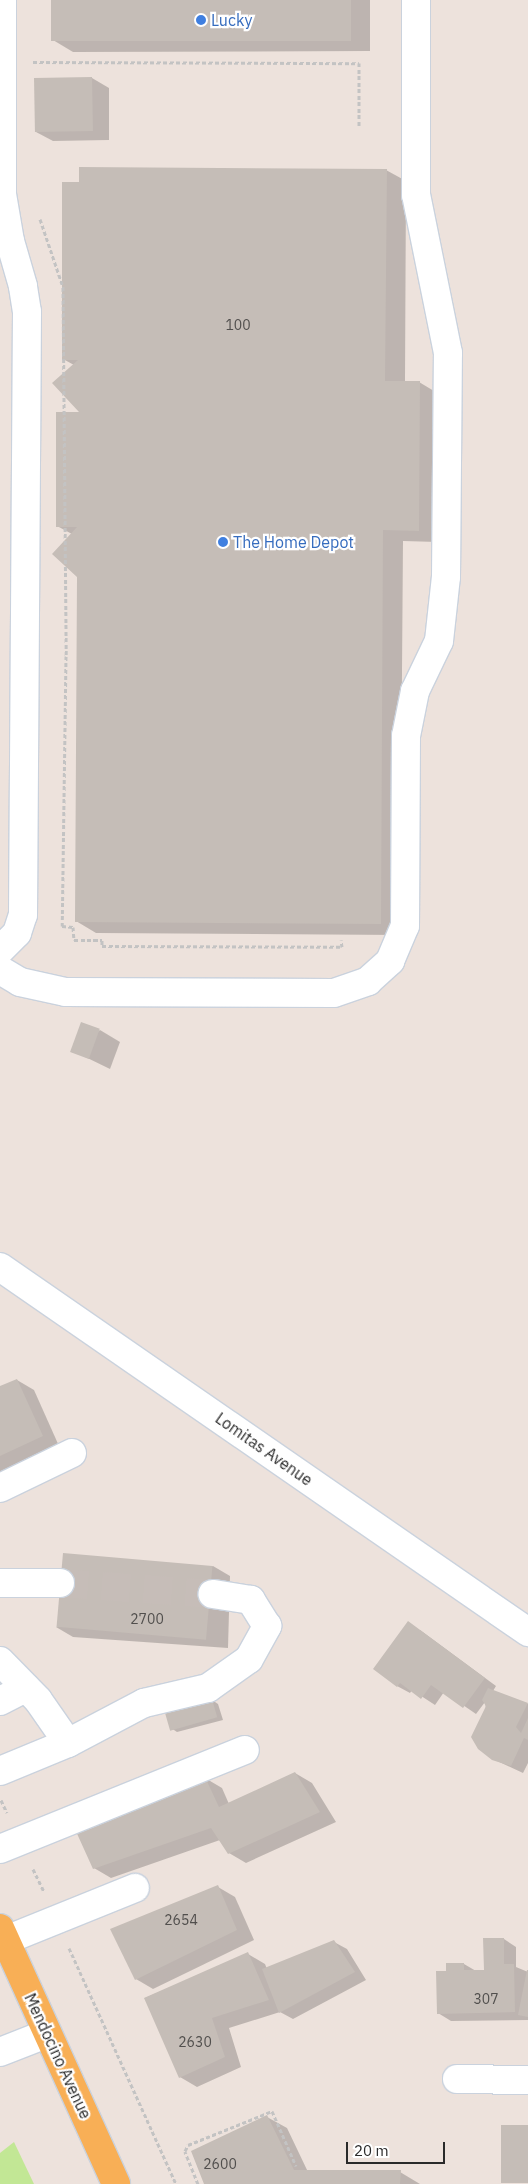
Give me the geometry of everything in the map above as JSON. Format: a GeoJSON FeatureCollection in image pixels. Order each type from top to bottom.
{"type":"FeatureCollection","features":[{"type":"Feature","properties":{"kind":"main road","name":"Mendocino Avenue"},"geometry":{"type":"LineString","coordinates":[[3,1934],[46,2034],[116,2184]]}},
{"type":"Feature","properties":{"kind":"street"},"geometry":{"type":"LineString","coordinates":[[0,950],[17,933],[23,915],[27,322],[24,286],[10,241],[2,194],[2,0]]}},
{"type":"Feature","properties":{"kind":"street"},"geometry":{"type":"LineString","coordinates":[[0,970],[20,982],[66,992],[334,992],[368,981],[390,961],[405,926],[406,736],[415,691],[439,641],[446,577],[448,353],[416,195],[416,0]]}},
{"type":"Feature","properties":{"kind":"street","name":"Lomitas Avenue"},"geometry":{"type":"LineString","coordinates":[[0,1266],[528,1632]]}},
{"type":"Feature","properties":{"kind":"street"},"geometry":{"type":"LineString","coordinates":[[0,1488],[72,1453]]}},
{"type":"Feature","properties":{"kind":"street"},"geometry":{"type":"LineString","coordinates":[[0,1583],[60,1584]]}},
{"type":"Feature","properties":{"kind":"street"},"geometry":{"type":"LineString","coordinates":[[0,1771],[68,1743],[144,1704],[208,1688],[249,1660],[267,1626],[251,1600],[212,1594]]}},
{"type":"Feature","properties":{"kind":"street"},"geometry":{"type":"LineString","coordinates":[[0,1662],[26,1688],[68,1743]]}},
{"type":"Feature","properties":{"kind":"street"},"geometry":{"type":"LineString","coordinates":[[0,1701],[26,1688]]}},
{"type":"Feature","properties":{"kind":"street"},"geometry":{"type":"LineString","coordinates":[[10,1845],[245,1750]]}},
{"type":"Feature","properties":{"kind":"street"},"geometry":{"type":"LineString","coordinates":[[3,1934],[56,1920],[135,1888]]}},
{"type":"Feature","properties":{"kind":"street"},"geometry":{"type":"LineString","coordinates":[[0,2052],[46,2034]]}},
{"type":"Feature","properties":{"kind":"street"},"geometry":{"type":"LineString","coordinates":[[457,2079],[528,2080]]}},
{"type":"Feature","properties":{"kind":"path"},"geometry":{"type":"LineString","coordinates":[[27,62],[359,64],[360,126]]}},
{"type":"Feature","properties":{"kind":"path"},"geometry":{"type":"LineString","coordinates":[[38,212],[63,286],[66,666],[62,926],[73,927],[74,940],[102,940],[102,946],[342,947],[341,940]]}},
{"type":"Feature","properties":{"kind":"path"},"geometry":{"type":"LineString","coordinates":[[0,1798],[10,1845],[56,1920],[176,2184]]}},
{"type":"Feature","properties":{"kind":"path"},"geometry":{"type":"LineString","coordinates":[[198,2184],[184,2151],[188,2145],[272,2111],[296,2166]]}},
{"type":"Feature","properties":{"kind":"green space"},"geometry":{"type":"Polygon","coordinates":[[[14,2142],[34,2184],[0,2184],[0,2153],[14,2142]]]}},
{"type":"Feature","properties":{"kind":"building","name":"Lucky"},"geometry":{"type":"Polygon","coordinates":[[[51,0],[351,0],[351,41],[51,41],[51,0]]]}},
{"type":"Feature","properties":{"kind":"building"},"geometry":{"type":"Polygon","coordinates":[[[92,77],[93,131],[35,132],[34,78],[92,77]]]}},
{"type":"Feature","properties":{"kind":"building","name":"The Home Depot"},"geometry":{"type":"Polygon","coordinates":[[[79,167],[387,169],[385,381],[420,381],[419,531],[383,530],[381,924],[75,922],[77,577],[52,554],[77,527],[56,527],[56,412],[79,412],[52,383],[78,360],[62,360],[62,182],[79,182],[79,167]]]}},
{"type":"Feature","properties":{"kind":"building"},"geometry":{"type":"Polygon","coordinates":[[[81,1022],[100,1029],[89,1059],[70,1052],[81,1022]]]}},
{"type":"Feature","properties":{"kind":"building"},"geometry":{"type":"Polygon","coordinates":[[[17,1379],[43,1436],[0,1456],[0,1386],[17,1379]]]}},
{"type":"Feature","properties":{"kind":"building"},"geometry":{"type":"Polygon","coordinates":[[[63,1553],[212,1566],[206,1640],[57,1627],[63,1553]]]}},
{"type":"Feature","properties":{"kind":"building"},"geometry":{"type":"Polygon","coordinates":[[[408,1621],[485,1678],[463,1708],[431,1685],[421,1699],[400,1683],[397,1687],[373,1669],[408,1621]]]}},
{"type":"Feature","properties":{"kind":"building"},"geometry":{"type":"Polygon","coordinates":[[[488,1688],[528,1703],[516,1727],[521,1733],[528,1718],[528,1740],[524,1738],[511,1766],[492,1760],[478,1749],[471,1737],[486,1706],[482,1700],[488,1688]]]}},
{"type":"Feature","properties":{"kind":"building"},"geometry":{"type":"Polygon","coordinates":[[[212,1699],[217,1717],[170,1731],[165,1713],[212,1699]]]}},
{"type":"Feature","properties":{"kind":"building"},"geometry":{"type":"Polygon","coordinates":[[[295,1772],[320,1812],[228,1854],[211,1828],[93,1869],[74,1827],[205,1777],[219,1807],[295,1772]]]}},
{"type":"Feature","properties":{"kind":"building"},"geometry":{"type":"Polygon","coordinates":[[[218,1885],[237,1930],[135,1980],[110,1929],[218,1885]]]}},
{"type":"Feature","properties":{"kind":"building"},"geometry":{"type":"Polygon","coordinates":[[[483,1938],[504,1938],[504,1964],[514,1964],[515,2012],[437,2014],[436,1971],[446,1971],[446,1963],[464,1963],[464,1970],[484,1970],[483,1938]]]}},
{"type":"Feature","properties":{"kind":"building"},"geometry":{"type":"Polygon","coordinates":[[[334,1940],[355,1972],[279,2013],[262,1969],[334,1940]]]}},
{"type":"Feature","properties":{"kind":"building"},"geometry":{"type":"Polygon","coordinates":[[[248,1952],[269,2000],[212,2018],[225,2057],[179,2078],[144,1998],[248,1952]]]}},
{"type":"Feature","properties":{"kind":"building"},"geometry":{"type":"Polygon","coordinates":[[[528,1970],[528,2017],[518,2015],[528,1970]]]}},
{"type":"Feature","properties":{"kind":"building"},"geometry":{"type":"Polygon","coordinates":[[[267,2115],[294,2170],[401,2170],[400,2184],[204,2184],[191,2151],[267,2115]]]}},
{"type":"Feature","properties":{"kind":"building"},"geometry":{"type":"Polygon","coordinates":[[[501,2125],[528,2125],[528,2183],[501,2183],[501,2125]]]}},
{"type":"Feature","properties":{"kind":"tunnel"},"geometry":{"type":"LineString","coordinates":[[60,1583],[212,1594]]}},
{"type":"Feature","properties":{"kind":"place","name":"Lucky"},"geometry":{"type":"Point","coordinates":[201,20]}},
{"type":"Feature","properties":{"kind":"place","name":"The Home Depot"},"geometry":{"type":"Point","coordinates":[223,542]}}]}
